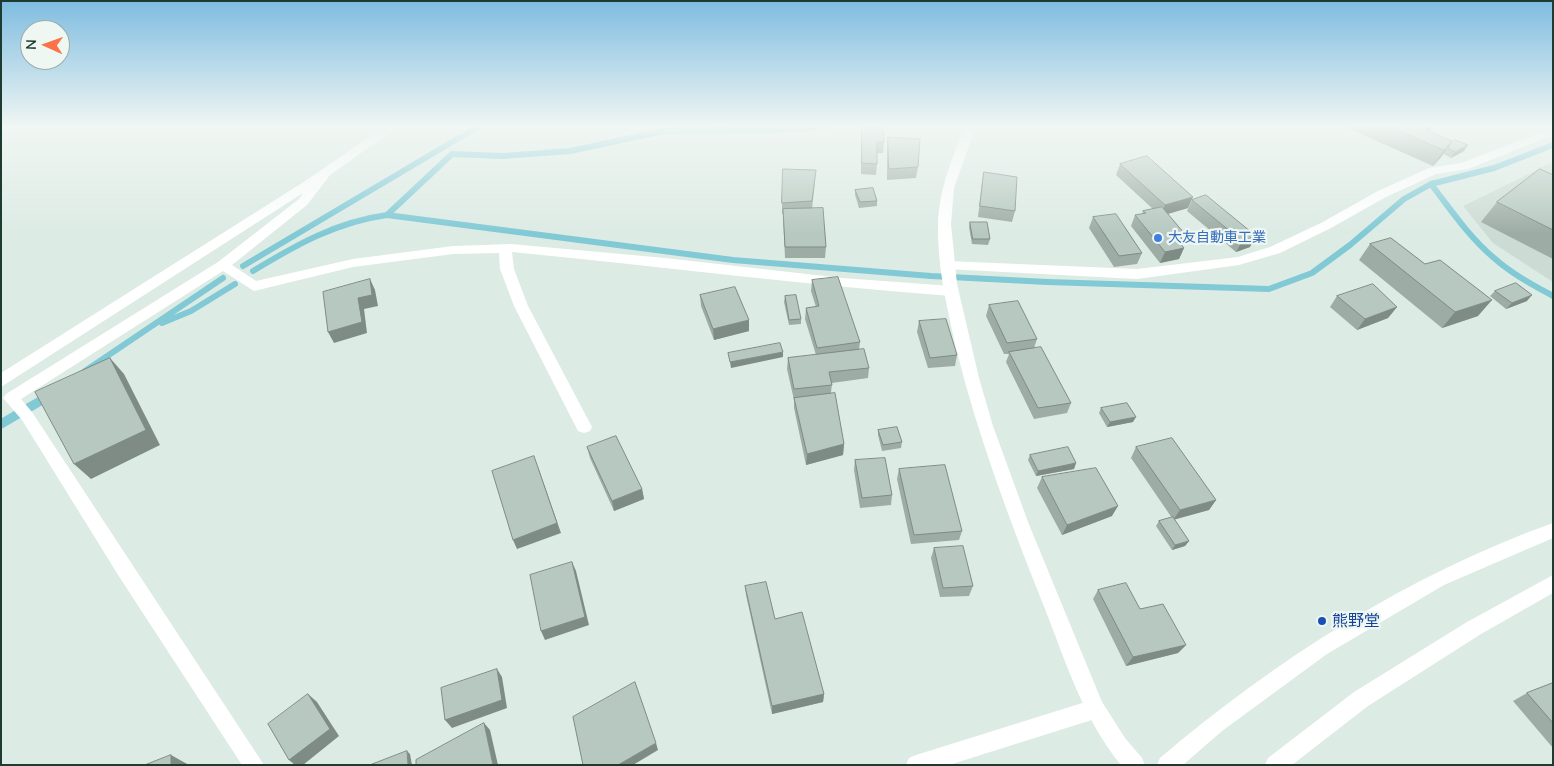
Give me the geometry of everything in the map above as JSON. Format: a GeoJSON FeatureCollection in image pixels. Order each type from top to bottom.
{"type":"FeatureCollection","features":[{"type":"Feature","properties":{"kind":"street"},"geometry":{"type":"LineString","coordinates":[[1,381],[341,162]]}},
{"type":"Feature","properties":{"kind":"street"},"geometry":{"type":"LineString","coordinates":[[957,162],[951,177],[945,208],[949,278],[969,374],[992,446],[1095,709],[1118,745],[1135,765]]}},
{"type":"Feature","properties":{"kind":"street"},"geometry":{"type":"LineString","coordinates":[[223,265],[254,286],[343,266],[453,250],[505,248],[665,262],[842,283],[949,278],[1137,274],[1239,261],[1275,250],[1325,226],[1382,194],[1433,171],[1464,166],[1475,162]]}},
{"type":"Feature","properties":{"kind":"street"},"geometry":{"type":"LineString","coordinates":[[254,765],[14,406],[223,265],[303,202],[326,172]]}},
{"type":"Feature","properties":{"kind":"street"},"geometry":{"type":"LineString","coordinates":[[505,248],[507,269],[521,306],[584,427]]}},
{"type":"Feature","properties":{"kind":"street"},"geometry":{"type":"LineString","coordinates":[[1167,765],[1215,724],[1320,648],[1438,579],[1553,530]]}},
{"type":"Feature","properties":{"kind":"street"},"geometry":{"type":"LineString","coordinates":[[1276,765],[1361,699],[1474,628],[1553,583]]}},
{"type":"Feature","properties":{"kind":"street"},"geometry":{"type":"LineString","coordinates":[[916,765],[1095,709]]}},
{"type":"Feature","properties":{"kind":"shaded area"},"geometry":{"type":"Polygon","coordinates":[[[1553,162],[1553,282],[1493,243],[1463,206],[1553,162]]]}},
{"type":"Feature","properties":{"kind":"building"},"geometry":{"type":"Polygon","coordinates":[[[862,162],[877,162],[877,164],[862,162]]]}},
{"type":"Feature","properties":{"kind":"building"},"geometry":{"type":"Polygon","coordinates":[[[889,162],[918,162],[918,167],[889,169],[889,162]]]}},
{"type":"Feature","properties":{"kind":"building"},"geometry":{"type":"Polygon","coordinates":[[[1128,162],[1153,162],[1193,197],[1165,205],[1120,164],[1128,162]]]}},
{"type":"Feature","properties":{"kind":"building"},"geometry":{"type":"Polygon","coordinates":[[[783,169],[816,170],[812,201],[782,203],[783,169]]]}},
{"type":"Feature","properties":{"kind":"building"},"geometry":{"type":"Polygon","coordinates":[[[1540,169],[1553,175],[1553,230],[1497,202],[1540,169]]]}},
{"type":"Feature","properties":{"kind":"building"},"geometry":{"type":"Polygon","coordinates":[[[984,172],[1017,177],[1015,211],[980,206],[984,172]]]}},
{"type":"Feature","properties":{"kind":"building"},"geometry":{"type":"Polygon","coordinates":[[[873,188],[877,201],[860,202],[855,190],[873,188]]]}},
{"type":"Feature","properties":{"kind":"building"},"geometry":{"type":"Polygon","coordinates":[[[1206,195],[1256,236],[1242,241],[1192,200],[1206,195]]]}},
{"type":"Feature","properties":{"kind":"building"},"geometry":{"type":"Polygon","coordinates":[[[1162,207],[1184,233],[1173,235],[1184,248],[1165,252],[1135,215],[1146,213],[1143,211],[1162,207]]]}},
{"type":"Feature","properties":{"kind":"building"},"geometry":{"type":"Polygon","coordinates":[[[823,208],[826,247],[785,247],[783,209],[823,208]]]}},
{"type":"Feature","properties":{"kind":"building"},"geometry":{"type":"Polygon","coordinates":[[[1116,214],[1142,253],[1119,256],[1093,217],[1116,214]]]}},
{"type":"Feature","properties":{"kind":"building"},"geometry":{"type":"Polygon","coordinates":[[[970,222],[987,222],[990,239],[973,239],[970,222]]]}},
{"type":"Feature","properties":{"kind":"building"},"geometry":{"type":"Polygon","coordinates":[[[1391,238],[1425,264],[1440,260],[1492,300],[1455,312],[1370,244],[1391,238]]]}},
{"type":"Feature","properties":{"kind":"building"},"geometry":{"type":"Polygon","coordinates":[[[838,277],[860,342],[817,348],[806,308],[819,306],[812,280],[838,277]]]}},
{"type":"Feature","properties":{"kind":"building"},"geometry":{"type":"Polygon","coordinates":[[[370,279],[372,295],[358,298],[362,322],[328,332],[323,292],[370,279]]]}},
{"type":"Feature","properties":{"kind":"building"},"geometry":{"type":"Polygon","coordinates":[[[1516,283],[1532,295],[1512,303],[1495,291],[1516,283]]]}},
{"type":"Feature","properties":{"kind":"building"},"geometry":{"type":"Polygon","coordinates":[[[1373,284],[1397,307],[1365,319],[1337,296],[1373,284]]]}},
{"type":"Feature","properties":{"kind":"building"},"geometry":{"type":"Polygon","coordinates":[[[735,287],[749,320],[713,329],[700,295],[735,287]]]}},
{"type":"Feature","properties":{"kind":"building"},"geometry":{"type":"Polygon","coordinates":[[[796,295],[801,319],[789,320],[785,296],[796,295]]]}},
{"type":"Feature","properties":{"kind":"building"},"geometry":{"type":"Polygon","coordinates":[[[1018,301],[1037,339],[1007,343],[989,305],[1018,301]]]}},
{"type":"Feature","properties":{"kind":"building"},"geometry":{"type":"Polygon","coordinates":[[[946,319],[957,355],[930,358],[919,321],[946,319]]]}},
{"type":"Feature","properties":{"kind":"building"},"geometry":{"type":"Polygon","coordinates":[[[780,343],[783,352],[730,362],[728,353],[780,343]]]}},
{"type":"Feature","properties":{"kind":"building"},"geometry":{"type":"Polygon","coordinates":[[[1041,347],[1071,403],[1038,408],[1009,352],[1041,347]]]}},
{"type":"Feature","properties":{"kind":"building"},"geometry":{"type":"Polygon","coordinates":[[[864,349],[869,368],[829,372],[832,385],[794,389],[788,358],[864,349]]]}},
{"type":"Feature","properties":{"kind":"building"},"geometry":{"type":"Polygon","coordinates":[[[110,358],[146,430],[74,464],[35,392],[110,358]]]}},
{"type":"Feature","properties":{"kind":"building"},"geometry":{"type":"Polygon","coordinates":[[[835,393],[844,444],[807,454],[794,398],[835,393]]]}},
{"type":"Feature","properties":{"kind":"building"},"geometry":{"type":"Polygon","coordinates":[[[1127,403],[1136,417],[1110,422],[1101,408],[1127,403]]]}},
{"type":"Feature","properties":{"kind":"building"},"geometry":{"type":"Polygon","coordinates":[[[897,427],[902,442],[883,445],[878,430],[897,427]]]}},
{"type":"Feature","properties":{"kind":"building"},"geometry":{"type":"Polygon","coordinates":[[[616,436],[642,489],[612,501],[587,447],[616,436]]]}},
{"type":"Feature","properties":{"kind":"building"},"geometry":{"type":"Polygon","coordinates":[[[1172,438],[1216,500],[1180,510],[1136,447],[1172,438]]]}},
{"type":"Feature","properties":{"kind":"building"},"geometry":{"type":"Polygon","coordinates":[[[1068,447],[1076,463],[1038,471],[1030,455],[1068,447]]]}},
{"type":"Feature","properties":{"kind":"building"},"geometry":{"type":"Polygon","coordinates":[[[534,456],[557,523],[513,540],[492,471],[534,456]]]}},
{"type":"Feature","properties":{"kind":"building"},"geometry":{"type":"Polygon","coordinates":[[[885,458],[892,495],[862,498],[855,460],[885,458]]]}},
{"type":"Feature","properties":{"kind":"building"},"geometry":{"type":"Polygon","coordinates":[[[945,465],[962,531],[914,535],[899,469],[945,465]]]}},
{"type":"Feature","properties":{"kind":"building"},"geometry":{"type":"Polygon","coordinates":[[[1096,468],[1118,506],[1067,525],[1042,477],[1096,468]]]}},
{"type":"Feature","properties":{"kind":"building"},"geometry":{"type":"Polygon","coordinates":[[[1173,517],[1189,541],[1175,545],[1159,521],[1173,517]]]}},
{"type":"Feature","properties":{"kind":"building"},"geometry":{"type":"Polygon","coordinates":[[[963,546],[973,586],[943,588],[934,548],[963,546]]]}},
{"type":"Feature","properties":{"kind":"building"},"geometry":{"type":"Polygon","coordinates":[[[572,562],[585,617],[541,631],[530,575],[572,562]]]}},
{"type":"Feature","properties":{"kind":"building"},"geometry":{"type":"Polygon","coordinates":[[[766,582],[775,619],[802,612],[824,694],[772,706],[745,586],[766,582]]]}},
{"type":"Feature","properties":{"kind":"building"},"geometry":{"type":"Polygon","coordinates":[[[1126,583],[1140,609],[1163,604],[1186,645],[1133,657],[1098,590],[1126,583]]]}},
{"type":"Feature","properties":{"kind":"building"},"geometry":{"type":"Polygon","coordinates":[[[497,669],[502,700],[445,720],[441,688],[497,669]]]}},
{"type":"Feature","properties":{"kind":"building"},"geometry":{"type":"Polygon","coordinates":[[[635,682],[656,743],[618,765],[583,765],[573,717],[635,682]]]}},
{"type":"Feature","properties":{"kind":"building"},"geometry":{"type":"Polygon","coordinates":[[[1553,683],[1553,723],[1527,693],[1553,683]]]}},
{"type":"Feature","properties":{"kind":"building"},"geometry":{"type":"Polygon","coordinates":[[[308,694],[330,729],[289,760],[268,724],[308,694]]]}},
{"type":"Feature","properties":{"kind":"building"},"geometry":{"type":"Polygon","coordinates":[[[484,723],[493,765],[416,765],[416,760],[484,723]]]}},
{"type":"Feature","properties":{"kind":"building"},"geometry":{"type":"Polygon","coordinates":[[[407,751],[408,765],[370,765],[407,751]]]}},
{"type":"Feature","properties":{"kind":"building"},"geometry":{"type":"Polygon","coordinates":[[[171,755],[171,765],[145,765],[171,755]]]}},
{"type":"Feature","properties":{"kind":"waterway"},"geometry":{"type":"LineString","coordinates":[[243,266],[419,162]]}},
{"type":"Feature","properties":{"kind":"waterway"},"geometry":{"type":"LineString","coordinates":[[387,215],[444,162]]}},
{"type":"Feature","properties":{"kind":"waterway"},"geometry":{"type":"LineString","coordinates":[[1431,184],[1494,168],[1510,162]]}},
{"type":"Feature","properties":{"kind":"waterway"},"geometry":{"type":"LineString","coordinates":[[387,215],[733,260],[931,276],[1047,282],[1269,289],[1312,273],[1350,245],[1404,199],[1431,184]]}},
{"type":"Feature","properties":{"kind":"waterway"},"geometry":{"type":"LineString","coordinates":[[1431,184],[1485,250],[1515,274],[1553,296]]}},
{"type":"Feature","properties":{"kind":"waterway"},"geometry":{"type":"LineString","coordinates":[[253,271],[317,236],[351,223],[387,215]]}},
{"type":"Feature","properties":{"kind":"waterway"},"geometry":{"type":"LineString","coordinates":[[85,371],[223,278]]}},
{"type":"Feature","properties":{"kind":"waterway"},"geometry":{"type":"LineString","coordinates":[[162,323],[191,311],[235,284]]}},
{"type":"Feature","properties":{"kind":"waterway"},"geometry":{"type":"LineString","coordinates":[[44,399],[49,396]]}},
{"type":"Feature","properties":{"kind":"waterway"},"geometry":{"type":"LineString","coordinates":[[1,424],[47,397]]}},
{"type":"Feature","properties":{"kind":"place","name":"大友自動車工業"},"geometry":{"type":"Point","coordinates":[1158,238]}},
{"type":"Feature","properties":{"kind":"place","name":"熊野堂"},"geometry":{"type":"Point","coordinates":[1322,621]}}]}
